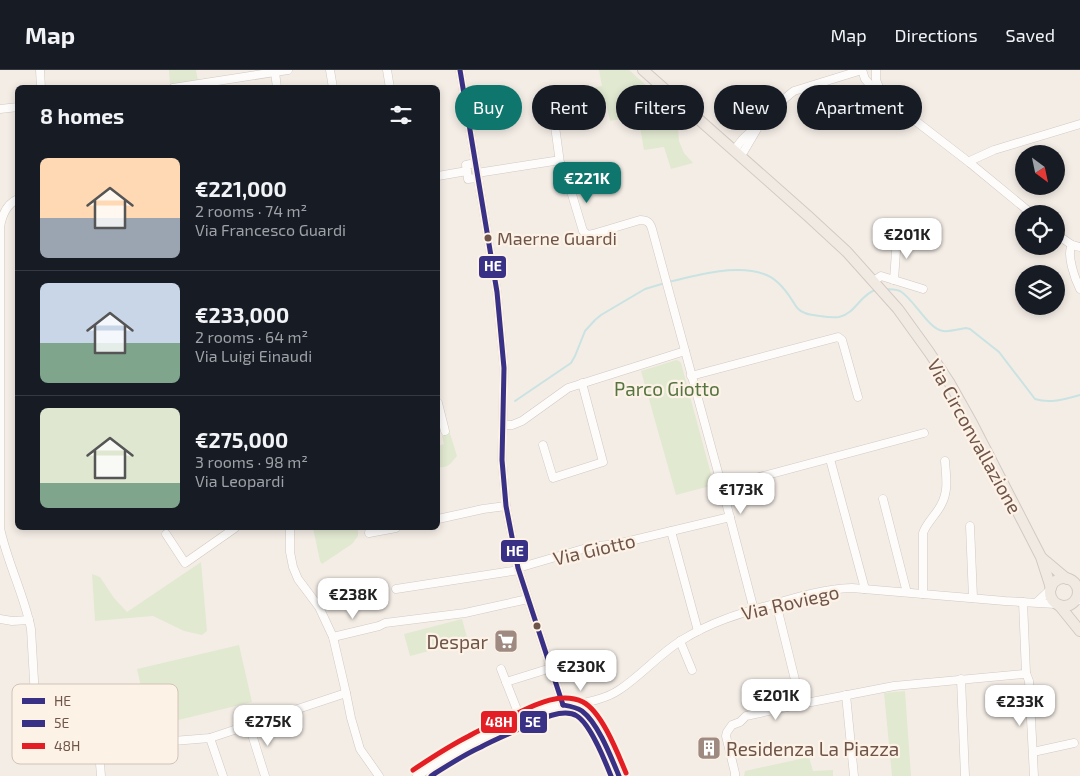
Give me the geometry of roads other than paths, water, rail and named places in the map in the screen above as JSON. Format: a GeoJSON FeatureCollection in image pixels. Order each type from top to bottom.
{"type":"FeatureCollection","features":[{"type":"Feature","properties":{"kind":"main road","name":"Via Circonvallazione"},"geometry":{"type":"LineString","coordinates":[[643,70],[847,252],[898,309],[930,352],[972,423],[1041,557],[1051,588]]}},
{"type":"Feature","properties":{"kind":"main road","name":"Via Circonvallazione"},"geometry":{"type":"LineString","coordinates":[[1041,557],[1068,579]]}},
{"type":"Feature","properties":{"kind":"main road"},"geometry":{"type":"LineString","coordinates":[[1068,579],[1078,588],[1076,601],[1079,629],[1051,597],[1051,588],[1056,581],[1068,579]]}},
{"type":"Feature","properties":{"kind":"main road"},"geometry":{"type":"LineString","coordinates":[[1058,604],[1067,606],[1076,601]]}},
{"type":"Feature","properties":{"kind":"street"},"geometry":{"type":"LineString","coordinates":[[40,70],[41,85]]}},
{"type":"Feature","properties":{"kind":"street"},"geometry":{"type":"LineString","coordinates":[[213,84],[287,70]]}},
{"type":"Feature","properties":{"kind":"street"},"geometry":{"type":"LineString","coordinates":[[330,70],[332,85]]}},
{"type":"Feature","properties":{"kind":"street"},"geometry":{"type":"LineString","coordinates":[[387,70],[390,85]]}},
{"type":"Feature","properties":{"kind":"street"},"geometry":{"type":"LineString","coordinates":[[460,70],[497,292],[504,368],[502,460],[506,506],[519,569],[563,706]]}},
{"type":"Feature","properties":{"kind":"street"},"geometry":{"type":"LineString","coordinates":[[787,95],[794,91],[862,70],[865,79],[870,85]]}},
{"type":"Feature","properties":{"kind":"street"},"geometry":{"type":"LineString","coordinates":[[876,70],[878,85]]}},
{"type":"Feature","properties":{"kind":"street"},"geometry":{"type":"LineString","coordinates":[[275,72],[277,85]]}},
{"type":"Feature","properties":{"kind":"street"},"geometry":{"type":"LineString","coordinates":[[0,108],[15,107]]}},
{"type":"Feature","properties":{"kind":"street"},"geometry":{"type":"LineString","coordinates":[[970,163],[972,160],[994,150],[1080,124]]}},
{"type":"Feature","properties":{"kind":"street"},"geometry":{"type":"LineString","coordinates":[[922,126],[1021,205]]}},
{"type":"Feature","properties":{"kind":"street"},"geometry":{"type":"LineString","coordinates":[[556,130],[560,163],[565,171],[583,231],[593,234],[640,220],[648,222],[652,229],[754,610]]}},
{"type":"Feature","properties":{"kind":"street"},"geometry":{"type":"LineString","coordinates":[[752,130],[737,145],[737,153],[744,151],[757,130]]}},
{"type":"Feature","properties":{"kind":"street"},"geometry":{"type":"LineString","coordinates":[[724,141],[744,136]]}},
{"type":"Feature","properties":{"kind":"street"},"geometry":{"type":"LineString","coordinates":[[475,163],[466,165],[468,179],[477,175],[554,161],[560,163]]}},
{"type":"Feature","properties":{"kind":"street"},"geometry":{"type":"LineString","coordinates":[[440,176],[467,171]]}},
{"type":"Feature","properties":{"kind":"street"},"geometry":{"type":"LineString","coordinates":[[15,200],[4,212],[0,227],[0,528],[29,617],[32,634],[34,684]]}},
{"type":"Feature","properties":{"kind":"street"},"geometry":{"type":"LineString","coordinates":[[894,280],[897,237]]}},
{"type":"Feature","properties":{"kind":"street"},"geometry":{"type":"LineString","coordinates":[[1065,240],[1080,247]]}},
{"type":"Feature","properties":{"kind":"street"},"geometry":{"type":"LineString","coordinates":[[1072,245],[1069,250],[1070,258],[1080,289]]}},
{"type":"Feature","properties":{"kind":"street"},"geometry":{"type":"LineString","coordinates":[[874,282],[881,276],[922,290]]}},
{"type":"Feature","properties":{"kind":"street"},"geometry":{"type":"LineString","coordinates":[[692,376],[838,337],[842,340],[858,397]]}},
{"type":"Feature","properties":{"kind":"street"},"geometry":{"type":"LineString","coordinates":[[503,425],[517,424],[568,388],[684,350]]}},
{"type":"Feature","properties":{"kind":"street"},"geometry":{"type":"LineString","coordinates":[[543,445],[553,478],[603,462],[582,384]]}},
{"type":"Feature","properties":{"kind":"street"},"geometry":{"type":"LineString","coordinates":[[440,411],[445,431]]}},
{"type":"Feature","properties":{"kind":"street"},"geometry":{"type":"LineString","coordinates":[[722,487],[924,433]]}},
{"type":"Feature","properties":{"kind":"street"},"geometry":{"type":"LineString","coordinates":[[830,459],[865,589]]}},
{"type":"Feature","properties":{"kind":"street"},"geometry":{"type":"LineString","coordinates":[[923,594],[923,533],[941,506],[946,492],[945,461]]}},
{"type":"Feature","properties":{"kind":"street"},"geometry":{"type":"LineString","coordinates":[[883,499],[906,592]]}},
{"type":"Feature","properties":{"kind":"street"},"geometry":{"type":"LineString","coordinates":[[440,519],[506,506]]}},
{"type":"Feature","properties":{"kind":"street","name":"Via Giotto"},"geometry":{"type":"LineString","coordinates":[[396,589],[519,569],[590,546],[617,544],[730,517]]}},
{"type":"Feature","properties":{"kind":"street"},"geometry":{"type":"LineString","coordinates":[[970,526],[973,598]]}},
{"type":"Feature","properties":{"kind":"street"},"geometry":{"type":"LineString","coordinates":[[166,534],[184,563],[232,530]]}},
{"type":"Feature","properties":{"kind":"street"},"geometry":{"type":"LineString","coordinates":[[290,530],[290,552],[295,572],[319,607],[332,637],[360,749],[379,776]]}},
{"type":"Feature","properties":{"kind":"street"},"geometry":{"type":"LineString","coordinates":[[369,533],[385,530]]}},
{"type":"Feature","properties":{"kind":"street"},"geometry":{"type":"LineString","coordinates":[[671,531],[698,631]]}},
{"type":"Feature","properties":{"kind":"street","name":"Via Roviego"},"geometry":{"type":"LineString","coordinates":[[582,711],[596,701],[628,684],[680,641],[716,621],[806,594],[845,588],[1058,604]]}},
{"type":"Feature","properties":{"kind":"street"},"geometry":{"type":"LineString","coordinates":[[1037,602],[1051,588]]}},
{"type":"Feature","properties":{"kind":"street"},"geometry":{"type":"LineString","coordinates":[[332,637],[385,623],[465,613],[528,598]]}},
{"type":"Feature","properties":{"kind":"street"},"geometry":{"type":"LineString","coordinates":[[1023,602],[1034,776]]}},
{"type":"Feature","properties":{"kind":"street"},"geometry":{"type":"LineString","coordinates":[[776,603],[802,704]]}},
{"type":"Feature","properties":{"kind":"street"},"geometry":{"type":"LineString","coordinates":[[0,620],[12,622],[29,617]]}},
{"type":"Feature","properties":{"kind":"street"},"geometry":{"type":"LineString","coordinates":[[680,641],[692,670]]}},
{"type":"Feature","properties":{"kind":"street"},"geometry":{"type":"LineString","coordinates":[[506,682],[551,668]]}},
{"type":"Feature","properties":{"kind":"street"},"geometry":{"type":"LineString","coordinates":[[501,669],[521,720]]}},
{"type":"Feature","properties":{"kind":"street"},"geometry":{"type":"LineString","coordinates":[[734,776],[727,732],[732,725],[740,722],[746,716],[894,686],[1023,674],[1026,672]]}},
{"type":"Feature","properties":{"kind":"street"},"geometry":{"type":"LineString","coordinates":[[960,679],[965,776]]}},
{"type":"Feature","properties":{"kind":"street"},"geometry":{"type":"LineString","coordinates":[[178,740],[210,738],[346,693]]}},
{"type":"Feature","properties":{"kind":"street"},"geometry":{"type":"LineString","coordinates":[[846,695],[854,776]]}},
{"type":"Feature","properties":{"kind":"street"},"geometry":{"type":"LineString","coordinates":[[417,776],[474,741],[549,708],[563,706],[582,711],[589,718],[598,732],[619,776]]}},
{"type":"Feature","properties":{"kind":"street"},"geometry":{"type":"LineString","coordinates":[[249,725],[265,776]]}},
{"type":"Feature","properties":{"kind":"street"},"geometry":{"type":"LineString","coordinates":[[210,738],[223,776]]}},
{"type":"Feature","properties":{"kind":"street"},"geometry":{"type":"LineString","coordinates":[[1033,752],[1074,743]]}},
{"type":"Feature","properties":{"kind":"waterway"},"geometry":{"type":"LineString","coordinates":[[669,282],[691,276],[729,270],[753,271],[764,274],[776,281],[800,311],[810,315],[831,317],[845,315],[865,296],[875,290]]}},
{"type":"Feature","properties":{"kind":"waterway"},"geometry":{"type":"LineString","coordinates":[[515,401],[571,363],[585,331],[601,315],[645,289],[665,283]]}},
{"type":"Feature","properties":{"kind":"waterway"},"geometry":{"type":"LineString","coordinates":[[884,289],[900,291],[938,329],[943,331],[970,329],[999,352],[1035,399],[1052,401],[1080,395]]}},
{"type":"Feature","properties":{"kind":"place","name":"Maerne Guardi"},"geometry":{"type":"Point","coordinates":[488,238]}},
{"type":"Feature","properties":{"kind":"place","name":"Despar"},"geometry":{"type":"Point","coordinates":[506,641]}},
{"type":"Feature","properties":{"kind":"place","name":"Residenza La Piazza"},"geometry":{"type":"Point","coordinates":[709,748]}},
{"type":"Feature","properties":{"kind":"park label","name":"Parco Giotto"},"geometry":{"type":"Point","coordinates":[667,388]}}]}
